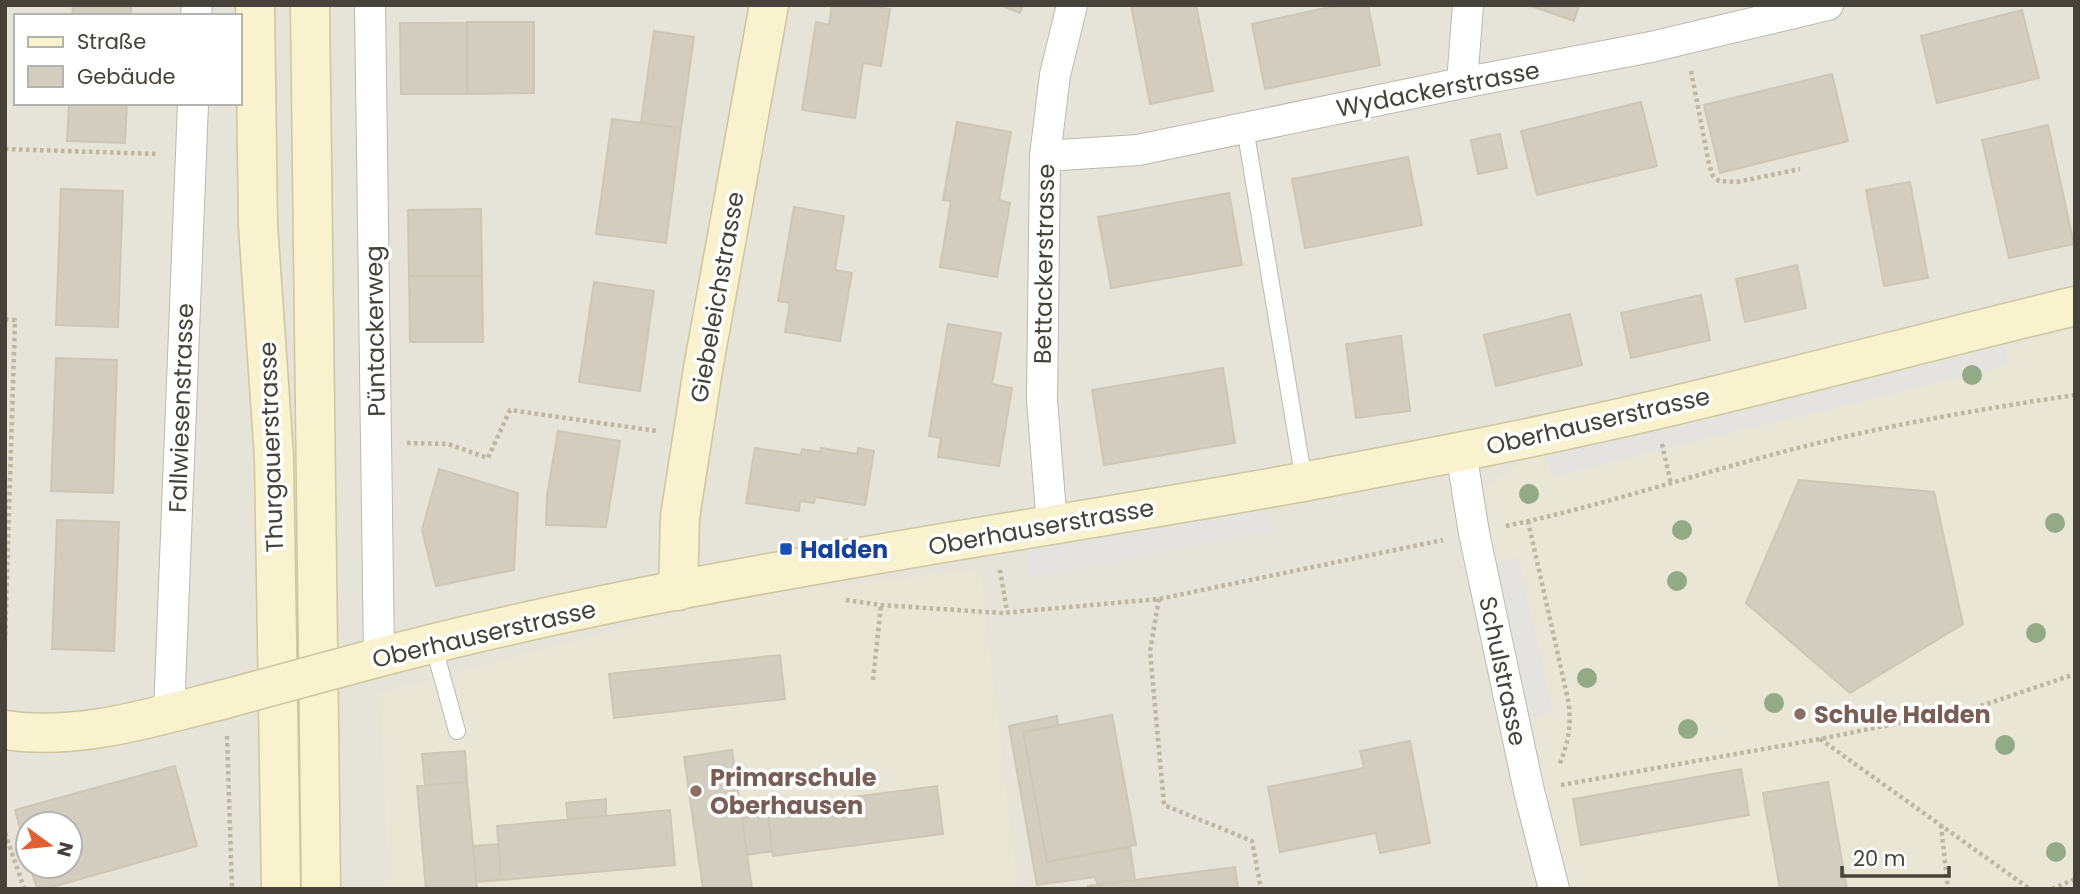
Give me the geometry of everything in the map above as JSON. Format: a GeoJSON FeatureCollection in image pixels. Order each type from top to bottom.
{"type":"FeatureCollection","features":[{"type":"Feature","properties":{"kind":"street","name":"Thurgauerstrasse"},"geometry":{"type":"LineString","coordinates":[[255,5],[258,225],[274,457],[281,889]]}},
{"type":"Feature","properties":{"kind":"street","name":"Thurgauerstrasse"},"geometry":{"type":"LineString","coordinates":[[310,5],[321,889]]}},
{"type":"Feature","properties":{"kind":"street","name":"Püntackerweg"},"geometry":{"type":"LineString","coordinates":[[367,661],[376,443],[370,5]]}},
{"type":"Feature","properties":{"kind":"street","name":"Giebeleichstrasse"},"geometry":{"type":"LineString","coordinates":[[678,591],[680,516],[769,5]]}},
{"type":"Feature","properties":{"kind":"street","name":"Bettackerstrasse"},"geometry":{"type":"LineString","coordinates":[[1052,525],[1042,400],[1045,156],[1055,75],[1072,5]]}},
{"type":"Feature","properties":{"kind":"street"},"geometry":{"type":"LineString","coordinates":[[1462,83],[1468,5]]}},
{"type":"Feature","properties":{"kind":"street","name":"Wydackerstrasse"},"geometry":{"type":"LineString","coordinates":[[1045,156],[1138,150],[1651,47],[1828,5]]}},
{"type":"Feature","properties":{"kind":"street","name":"Fallwiesenstrasse"},"geometry":{"type":"LineString","coordinates":[[169,713],[193,105]]}},
{"type":"Feature","properties":{"kind":"street","name":"Oberhauserstrasse"},"geometry":{"type":"LineString","coordinates":[[5,730],[33,734],[73,732],[169,713],[226,712],[367,661],[557,615],[678,591],[1461,452],[1654,410],[2075,306]]}},
{"type":"Feature","properties":{"kind":"street","name":"Schulstrasse"},"geometry":{"type":"LineString","coordinates":[[1461,452],[1474,533],[1529,790],[1554,889]]}},
{"type":"Feature","properties":{"kind":"lane"},"geometry":{"type":"LineString","coordinates":[[1245,128],[1304,481]]}},
{"type":"Feature","properties":{"kind":"lane"},"geometry":{"type":"LineString","coordinates":[[433,644],[457,731]]}},
{"type":"Feature","properties":{"kind":"path"},"geometry":{"type":"LineString","coordinates":[[1685,39],[1713,176],[1728,183],[1800,169]]}},
{"type":"Feature","properties":{"kind":"path"},"geometry":{"type":"LineString","coordinates":[[5,149],[170,154]]}},
{"type":"Feature","properties":{"kind":"path"},"geometry":{"type":"LineString","coordinates":[[5,319],[15,320],[7,471],[5,641]]}},
{"type":"Feature","properties":{"kind":"path"},"geometry":{"type":"LineString","coordinates":[[1501,527],[1814,444],[1999,406],[2075,395]]}},
{"type":"Feature","properties":{"kind":"path"},"geometry":{"type":"LineString","coordinates":[[376,443],[448,444],[488,458],[510,410],[663,432]]}},
{"type":"Feature","properties":{"kind":"path"},"geometry":{"type":"LineString","coordinates":[[1528,522],[1569,704],[1571,727],[1557,771],[1529,790]]}},
{"type":"Feature","properties":{"kind":"path"},"geometry":{"type":"LineString","coordinates":[[844,599],[881,605],[1007,612],[1160,599],[1446,539]]}},
{"type":"Feature","properties":{"kind":"path"},"geometry":{"type":"LineString","coordinates":[[999,567],[1007,612]]}},
{"type":"Feature","properties":{"kind":"path"},"geometry":{"type":"LineString","coordinates":[[1160,599],[1150,651],[1164,805],[1252,841],[1261,889]]}},
{"type":"Feature","properties":{"kind":"path"},"geometry":{"type":"LineString","coordinates":[[873,680],[881,605]]}},
{"type":"Feature","properties":{"kind":"path"},"geometry":{"type":"LineString","coordinates":[[1529,790],[1821,739],[1978,707],[2075,674]]}},
{"type":"Feature","properties":{"kind":"path"},"geometry":{"type":"LineString","coordinates":[[226,712],[232,889]]}},
{"type":"Feature","properties":{"kind":"path"},"geometry":{"type":"LineString","coordinates":[[1821,739],[2030,889]]}},
{"type":"Feature","properties":{"kind":"path"},"geometry":{"type":"LineString","coordinates":[[1941,825],[1948,889]]}},
{"type":"Feature","properties":{"kind":"path"},"geometry":{"type":"LineString","coordinates":[[5,833],[24,888]]}},
{"type":"Feature","properties":{"kind":"path"},"geometry":{"type":"LineString","coordinates":[[2052,889],[2075,879]]}},
{"type":"Feature","properties":{"kind":"shaded area"},"geometry":{"type":"Polygon","coordinates":[[[5,5],[2075,5],[2075,889],[5,889],[5,5]]]}},
{"type":"Feature","properties":{"kind":"shaded area","name":"Schule Halden"},"geometry":{"type":"Polygon","coordinates":[[[2075,329],[2075,889],[1568,889],[1486,543],[1484,490],[1523,460],[2075,329]]]}},
{"type":"Feature","properties":{"kind":"shaded area"},"geometry":{"type":"Polygon","coordinates":[[[2002,338],[2009,365],[1552,477],[1545,450],[2002,338]]]}},
{"type":"Feature","properties":{"kind":"shaded area"},"geometry":{"type":"Polygon","coordinates":[[[1268,504],[1272,530],[1030,577],[1027,549],[1268,504]]]}},
{"type":"Feature","properties":{"kind":"shaded area"},"geometry":{"type":"Polygon","coordinates":[[[1518,557],[1553,712],[1523,719],[1487,564],[1518,557]]]}},
{"type":"Feature","properties":{"kind":"shaded area","name":"Primarschule Oberhausen"},"geometry":{"type":"Polygon","coordinates":[[[980,569],[1018,889],[389,889],[380,693],[732,598],[980,569]]]}},
{"type":"Feature","properties":{"kind":"building"},"geometry":{"type":"Polygon","coordinates":[[[73,5],[131,5],[131,14],[72,14],[73,5]]]}},
{"type":"Feature","properties":{"kind":"building"},"geometry":{"type":"Polygon","coordinates":[[[832,5],[863,5],[890,9],[881,66],[863,63],[855,118],[802,110],[816,22],[829,25],[832,5]]]}},
{"type":"Feature","properties":{"kind":"building"},"geometry":{"type":"Polygon","coordinates":[[[1000,5],[1023,5],[1020,13],[1000,5]]]}},
{"type":"Feature","properties":{"kind":"building"},"geometry":{"type":"Polygon","coordinates":[[[1131,5],[1196,5],[1213,91],[1150,104],[1131,5]]]}},
{"type":"Feature","properties":{"kind":"building"},"geometry":{"type":"Polygon","coordinates":[[[1339,5],[1368,5],[1380,65],[1265,89],[1252,24],[1339,5]]]}},
{"type":"Feature","properties":{"kind":"building"},"geometry":{"type":"Polygon","coordinates":[[[1528,5],[1579,5],[1574,21],[1528,5]]]}},
{"type":"Feature","properties":{"kind":"building"},"geometry":{"type":"Polygon","coordinates":[[[2022,10],[2039,78],[1937,103],[1921,36],[2022,10]]]}},
{"type":"Feature","properties":{"kind":"building"},"geometry":{"type":"Polygon","coordinates":[[[467,22],[467,94],[401,94],[400,23],[467,22]]]}},
{"type":"Feature","properties":{"kind":"building"},"geometry":{"type":"Polygon","coordinates":[[[467,22],[534,22],[534,93],[467,94],[467,22]]]}},
{"type":"Feature","properties":{"kind":"building"},"geometry":{"type":"Polygon","coordinates":[[[654,31],[694,37],[681,128],[641,123],[654,31]]]}},
{"type":"Feature","properties":{"kind":"building"},"geometry":{"type":"Polygon","coordinates":[[[1832,74],[1848,141],[1720,173],[1704,105],[1832,74]]]}},
{"type":"Feature","properties":{"kind":"building"},"geometry":{"type":"Polygon","coordinates":[[[1641,102],[1657,166],[1537,195],[1521,131],[1641,102]]]}},
{"type":"Feature","properties":{"kind":"building"},"geometry":{"type":"Polygon","coordinates":[[[69,105],[127,105],[125,143],[67,141],[69,105]]]}},
{"type":"Feature","properties":{"kind":"building"},"geometry":{"type":"Polygon","coordinates":[[[612,119],[681,128],[666,243],[596,234],[612,119]]]}},
{"type":"Feature","properties":{"kind":"building"},"geometry":{"type":"Polygon","coordinates":[[[957,122],[1011,132],[999,200],[1010,203],[997,277],[940,267],[951,201],[943,200],[957,122]]]}},
{"type":"Feature","properties":{"kind":"building"},"geometry":{"type":"Polygon","coordinates":[[[2048,125],[2074,244],[2009,258],[1982,140],[2048,125]]]}},
{"type":"Feature","properties":{"kind":"building"},"geometry":{"type":"Polygon","coordinates":[[[1500,134],[1507,168],[1478,174],[1471,140],[1500,134]]]}},
{"type":"Feature","properties":{"kind":"building"},"geometry":{"type":"Polygon","coordinates":[[[1408,157],[1422,225],[1305,248],[1292,179],[1408,157]]]}},
{"type":"Feature","properties":{"kind":"building"},"geometry":{"type":"Polygon","coordinates":[[[1910,182],[1928,278],[1884,286],[1866,190],[1910,182]]]}},
{"type":"Feature","properties":{"kind":"building"},"geometry":{"type":"Polygon","coordinates":[[[61,189],[123,191],[118,327],[56,325],[61,189]]]}},
{"type":"Feature","properties":{"kind":"building"},"geometry":{"type":"Polygon","coordinates":[[[1229,193],[1242,265],[1111,288],[1098,217],[1229,193]]]}},
{"type":"Feature","properties":{"kind":"building"},"geometry":{"type":"Polygon","coordinates":[[[794,207],[844,216],[835,270],[852,273],[840,341],[785,332],[790,303],[778,301],[794,207]]]}},
{"type":"Feature","properties":{"kind":"building"},"geometry":{"type":"Polygon","coordinates":[[[481,209],[482,276],[409,276],[408,210],[481,209]]]}},
{"type":"Feature","properties":{"kind":"building"},"geometry":{"type":"Polygon","coordinates":[[[1797,265],[1806,308],[1745,322],[1736,279],[1797,265]]]}},
{"type":"Feature","properties":{"kind":"building"},"geometry":{"type":"Polygon","coordinates":[[[409,276],[482,276],[483,342],[410,342],[409,276]]]}},
{"type":"Feature","properties":{"kind":"building"},"geometry":{"type":"Polygon","coordinates":[[[594,282],[654,291],[640,391],[579,382],[594,282]]]}},
{"type":"Feature","properties":{"kind":"building"},"geometry":{"type":"Polygon","coordinates":[[[1701,295],[1710,340],[1631,358],[1621,313],[1701,295]]]}},
{"type":"Feature","properties":{"kind":"building"},"geometry":{"type":"Polygon","coordinates":[[[1570,314],[1582,365],[1496,386],[1484,335],[1570,314]]]}},
{"type":"Feature","properties":{"kind":"building"},"geometry":{"type":"Polygon","coordinates":[[[948,324],[1001,333],[992,384],[1012,388],[999,466],[938,457],[941,438],[929,436],[948,324]]]}},
{"type":"Feature","properties":{"kind":"building"},"geometry":{"type":"Polygon","coordinates":[[[1401,336],[1410,411],[1356,418],[1346,344],[1401,336]]]}},
{"type":"Feature","properties":{"kind":"building"},"geometry":{"type":"Polygon","coordinates":[[[56,358],[117,360],[113,493],[51,491],[56,358]]]}},
{"type":"Feature","properties":{"kind":"building"},"geometry":{"type":"Polygon","coordinates":[[[1223,368],[1235,443],[1104,465],[1092,390],[1223,368]]]}},
{"type":"Feature","properties":{"kind":"building"},"geometry":{"type":"Polygon","coordinates":[[[558,431],[620,441],[606,527],[546,525],[547,496],[558,431]]]}},
{"type":"Feature","properties":{"kind":"building"},"geometry":{"type":"Polygon","coordinates":[[[755,448],[801,455],[802,449],[821,452],[821,448],[857,454],[858,448],[874,451],[865,505],[815,497],[814,503],[800,501],[799,511],[746,503],[755,448]]]}},
{"type":"Feature","properties":{"kind":"building"},"geometry":{"type":"Polygon","coordinates":[[[439,469],[518,493],[514,570],[436,586],[422,530],[439,469]]]}},
{"type":"Feature","properties":{"kind":"building"},"geometry":{"type":"Polygon","coordinates":[[[1799,480],[1934,492],[1963,624],[1850,693],[1746,603],[1799,480]]]}},
{"type":"Feature","properties":{"kind":"building"},"geometry":{"type":"Polygon","coordinates":[[[57,520],[119,522],[114,651],[52,649],[57,520]]]}},
{"type":"Feature","properties":{"kind":"building"},"geometry":{"type":"Polygon","coordinates":[[[780,655],[785,699],[614,718],[609,674],[780,655]]]}},
{"type":"Feature","properties":{"kind":"building"},"geometry":{"type":"Polygon","coordinates":[[[1112,715],[1136,845],[1047,862],[1023,732],[1112,715]]]}},
{"type":"Feature","properties":{"kind":"building"},"geometry":{"type":"Polygon","coordinates":[[[1057,716],[1058,726],[1023,732],[1047,862],[1130,847],[1135,880],[1098,885],[1095,877],[1037,885],[1009,726],[1057,716]]]}},
{"type":"Feature","properties":{"kind":"building"},"geometry":{"type":"Polygon","coordinates":[[[1410,741],[1430,843],[1380,853],[1376,833],[1280,852],[1268,787],[1364,768],[1360,751],[1410,741]]]}},
{"type":"Feature","properties":{"kind":"building"},"geometry":{"type":"Polygon","coordinates":[[[732,750],[752,889],[703,889],[684,757],[732,750]]]}},
{"type":"Feature","properties":{"kind":"building"},"geometry":{"type":"Polygon","coordinates":[[[465,751],[467,782],[425,785],[422,754],[465,751]]]}},
{"type":"Feature","properties":{"kind":"building"},"geometry":{"type":"Polygon","coordinates":[[[175,766],[197,846],[84,878],[84,810],[15,810],[175,766]]]}},
{"type":"Feature","properties":{"kind":"building"},"geometry":{"type":"Polygon","coordinates":[[[1741,769],[1749,815],[1581,845],[1573,799],[1741,769]]]}},
{"type":"Feature","properties":{"kind":"building"},"geometry":{"type":"Polygon","coordinates":[[[467,782],[477,889],[426,889],[417,786],[467,782]]]}},
{"type":"Feature","properties":{"kind":"building"},"geometry":{"type":"Polygon","coordinates":[[[1828,782],[1847,889],[1780,889],[1763,793],[1828,782]]]}},
{"type":"Feature","properties":{"kind":"building"},"geometry":{"type":"Polygon","coordinates":[[[937,786],[943,834],[773,856],[767,808],[937,786]]]}},
{"type":"Feature","properties":{"kind":"building"},"geometry":{"type":"Polygon","coordinates":[[[606,799],[606,816],[568,819],[566,803],[606,799]]]}},
{"type":"Feature","properties":{"kind":"building"},"geometry":{"type":"Polygon","coordinates":[[[670,810],[675,865],[501,880],[497,826],[670,810]]]}},
{"type":"Feature","properties":{"kind":"building"},"geometry":{"type":"Polygon","coordinates":[[[768,813],[772,851],[747,855],[742,818],[768,813]]]}},
{"type":"Feature","properties":{"kind":"building"},"geometry":{"type":"Polygon","coordinates":[[[498,844],[501,880],[476,882],[473,846],[498,844]]]}},
{"type":"Feature","properties":{"kind":"building"},"geometry":{"type":"Polygon","coordinates":[[[1235,867],[1238,889],[1088,889],[1088,886],[1235,867]]]}},
{"type":"Feature","properties":{"kind":"building"},"geometry":{"type":"Polygon","coordinates":[[[34,880],[77,880],[45,889],[37,889],[34,880]]]}},
{"type":"Feature","properties":{"kind":"place","name":"Halden"},"geometry":{"type":"Point","coordinates":[786,549]}},
{"type":"Feature","properties":{"kind":"place","name":"Schule Halden"},"geometry":{"type":"Point","coordinates":[1800,714]}},
{"type":"Feature","properties":{"kind":"place","name":"Primarschule Oberhausen"},"geometry":{"type":"Point","coordinates":[696,791]}}]}
